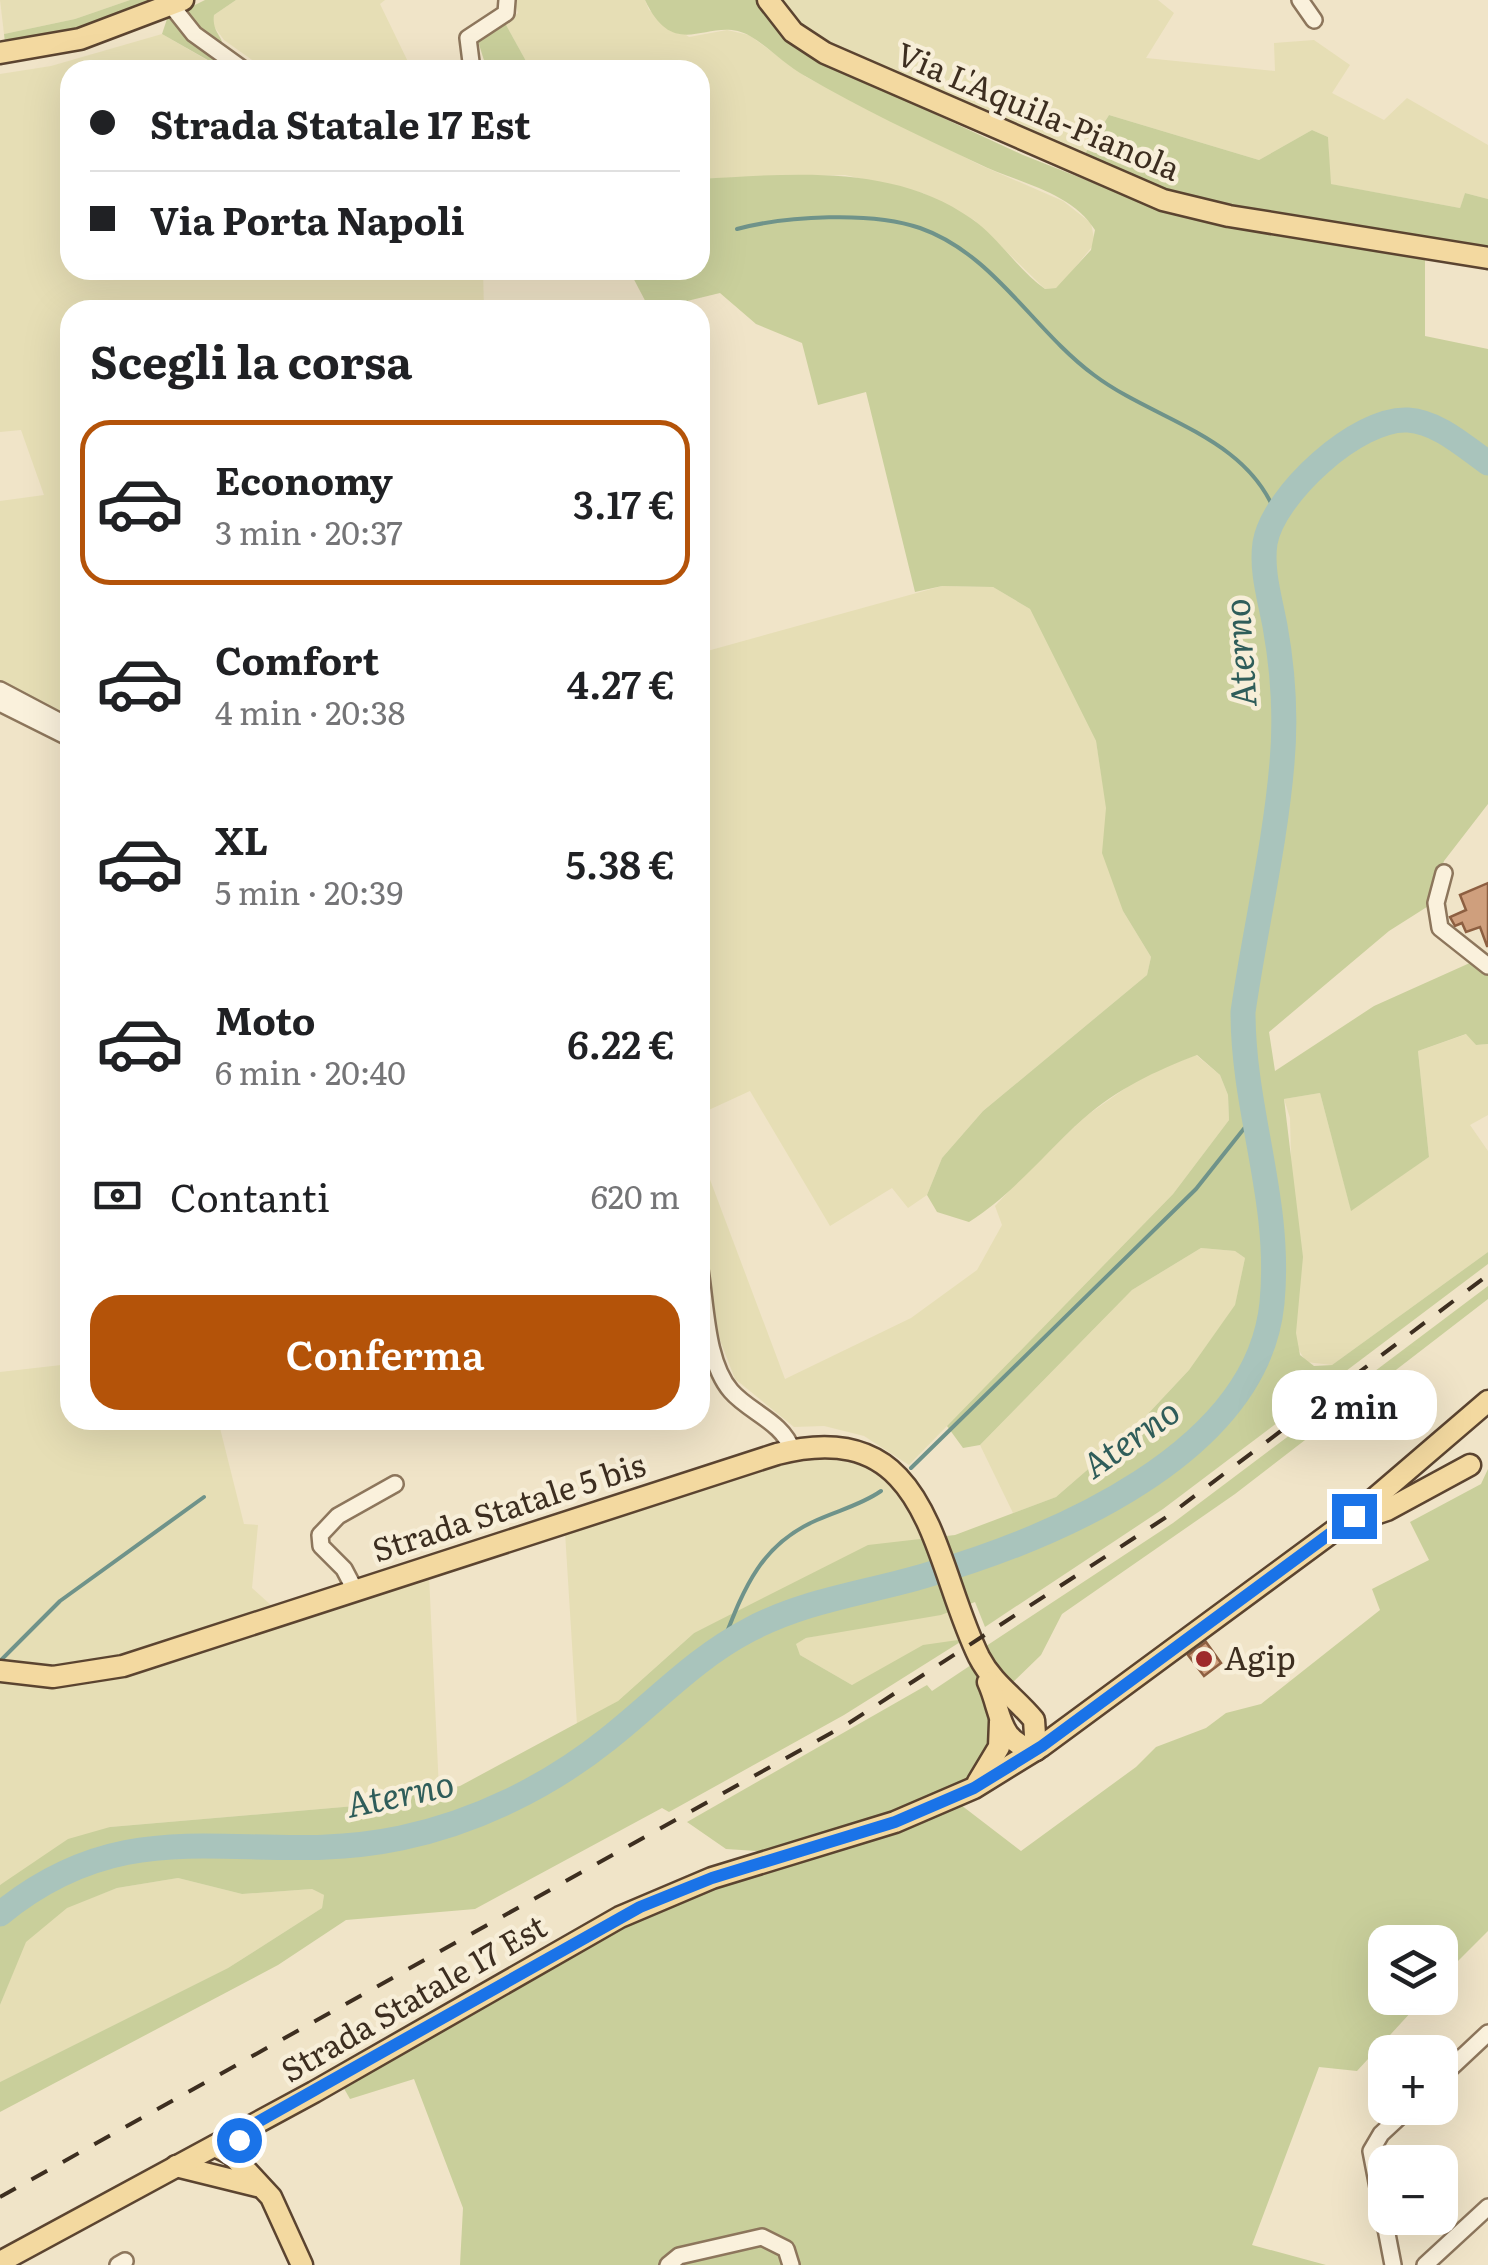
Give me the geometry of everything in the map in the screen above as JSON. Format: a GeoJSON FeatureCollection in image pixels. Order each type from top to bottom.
{"type":"FeatureCollection","features":[{"type":"Feature","properties":{"kind":"main road","name":"Via L'Aquila-Pianola"},"geometry":{"type":"LineString","coordinates":[[768,0],[792,32],[825,54],[1144,194],[1229,216],[1488,258]]}},
{"type":"Feature","properties":{"kind":"main road"},"geometry":{"type":"LineString","coordinates":[[0,54],[80,39],[177,3]]}},
{"type":"Feature","properties":{"kind":"main road","name":"Strada Statale 17 Est"},"geometry":{"type":"LineString","coordinates":[[0,2262],[640,1907],[712,1878],[895,1822],[974,1788],[1036,1750],[1346,1522],[1406,1475],[1488,1401]]}},
{"type":"Feature","properties":{"kind":"main road","name":"Strada Statale 5 bis"},"geometry":{"type":"LineString","coordinates":[[0,1671],[53,1677],[123,1666],[792,1450],[846,1449],[879,1462],[906,1481],[931,1527],[956,1601],[1000,1720],[1010,1740],[1036,1750],[1036,1725],[985,1668],[956,1601]]}},
{"type":"Feature","properties":{"kind":"main road"},"geometry":{"type":"LineString","coordinates":[[1428,1456],[1425,1472],[1429,1485]]}},
{"type":"Feature","properties":{"kind":"main road"},"geometry":{"type":"LineString","coordinates":[[1346,1522],[1379,1514],[1479,1461]]}},
{"type":"Feature","properties":{"kind":"main road"},"geometry":{"type":"LineString","coordinates":[[1406,1475],[1410,1491],[1429,1485]]}},
{"type":"Feature","properties":{"kind":"main road"},"geometry":{"type":"LineString","coordinates":[[1022,1708],[1053,1716],[1090,1710]]}},
{"type":"Feature","properties":{"kind":"main road"},"geometry":{"type":"LineString","coordinates":[[974,1788],[999,1748],[1000,1720]]}},
{"type":"Feature","properties":{"kind":"main road"},"geometry":{"type":"LineString","coordinates":[[232,2170],[238,2143],[247,2128]]}},
{"type":"Feature","properties":{"kind":"main road"},"geometry":{"type":"LineString","coordinates":[[214,2146],[226,2150],[232,2170]]}},
{"type":"Feature","properties":{"kind":"main road"},"geometry":{"type":"LineString","coordinates":[[176,2166],[232,2170],[259,2186],[272,2198],[302,2265]]}},
{"type":"Feature","properties":{"kind":"street"},"geometry":{"type":"LineString","coordinates":[[471,60],[468,38],[506,14],[507,0]]}},
{"type":"Feature","properties":{"kind":"street"},"geometry":{"type":"LineString","coordinates":[[1300,0],[1314,20]]}},
{"type":"Feature","properties":{"kind":"street"},"geometry":{"type":"LineString","coordinates":[[177,3],[199,38],[230,60]]}},
{"type":"Feature","properties":{"kind":"street"},"geometry":{"type":"LineString","coordinates":[[0,690],[60,722]]}},
{"type":"Feature","properties":{"kind":"street"},"geometry":{"type":"LineString","coordinates":[[0,703],[60,733]]}},
{"type":"Feature","properties":{"kind":"street"},"geometry":{"type":"LineString","coordinates":[[1444,873],[1436,903],[1440,928],[1488,966]]}},
{"type":"Feature","properties":{"kind":"street"},"geometry":{"type":"LineString","coordinates":[[710,1328],[726,1384],[784,1434],[792,1450]]}},
{"type":"Feature","properties":{"kind":"street"},"geometry":{"type":"LineString","coordinates":[[354,1590],[344,1570],[321,1546],[320,1535],[338,1516],[394,1484]]}},
{"type":"Feature","properties":{"kind":"street"},"geometry":{"type":"LineString","coordinates":[[1458,2061],[1488,2033]]}},
{"type":"Feature","properties":{"kind":"street"},"geometry":{"type":"LineString","coordinates":[[1391,2125],[1371,2151],[1393,2265]]}},
{"type":"Feature","properties":{"kind":"street"},"geometry":{"type":"LineString","coordinates":[[1426,2265],[1488,2207]]}},
{"type":"Feature","properties":{"kind":"street"},"geometry":{"type":"LineString","coordinates":[[668,2265],[679,2256],[762,2237],[786,2249],[791,2265]]}},
{"type":"Feature","properties":{"kind":"shaded area"},"geometry":{"type":"Polygon","coordinates":[[[0,0],[130,0],[75,19],[4,34],[0,0]]]}},
{"type":"Feature","properties":{"kind":"shaded area"},"geometry":{"type":"Polygon","coordinates":[[[236,0],[385,0],[380,4],[407,60],[252,60],[224,40],[213,25],[214,15],[236,0]]]}},
{"type":"Feature","properties":{"kind":"shaded area"},"geometry":{"type":"Polygon","coordinates":[[[514,0],[645,0],[649,10],[689,37],[727,30],[749,35],[806,77],[980,165],[1063,201],[1091,223],[1095,243],[1064,281],[1056,288],[1045,289],[974,220],[923,193],[845,175],[710,179],[710,60],[525,60],[505,23],[518,13],[514,0]]]}},
{"type":"Feature","properties":{"kind":"shaded area"},"geometry":{"type":"Polygon","coordinates":[[[779,0],[1158,0],[1174,13],[1146,58],[1275,71],[1274,43],[1314,40],[1350,65],[1332,93],[1384,120],[1407,98],[1488,145],[1488,199],[1465,193],[1460,208],[1330,184],[1328,137],[1312,130],[1259,160],[1109,115],[1083,157],[822,42],[798,24],[779,0]]]}},
{"type":"Feature","properties":{"kind":"shaded area"},"geometry":{"type":"Polygon","coordinates":[[[162,34],[207,60],[72,60],[162,34]]]}},
{"type":"Feature","properties":{"kind":"shaded area"},"geometry":{"type":"Polygon","coordinates":[[[60,63],[60,280],[483,280],[484,300],[60,300],[60,711],[0,680],[0,501],[44,495],[21,430],[0,432],[0,74],[60,63]]]}},
{"type":"Feature","properties":{"kind":"shaded area"},"geometry":{"type":"Polygon","coordinates":[[[942,586],[993,587],[1030,609],[1096,741],[1123,911],[1151,957],[1147,975],[983,1111],[942,1158],[927,1195],[908,1208],[892,1188],[830,1226],[750,1091],[710,1109],[710,650],[942,586]]]}},
{"type":"Feature","properties":{"kind":"shaded area"},"geometry":{"type":"Polygon","coordinates":[[[1467,1034],[1476,1045],[1488,1044],[1488,1115],[1470,1125],[1488,1151],[1488,1252],[1332,1365],[1306,1362],[1296,1345],[1290,1118],[1284,1099],[1320,1093],[1351,1210],[1429,1157],[1418,1051],[1467,1034]]]}},
{"type":"Feature","properties":{"kind":"shaded area"},"geometry":{"type":"Polygon","coordinates":[[[1196,1055],[1220,1075],[1228,1095],[1229,1120],[1173,1194],[909,1465],[864,1436],[824,1426],[794,1427],[735,1379],[720,1340],[710,1292],[710,1180],[785,1379],[911,1318],[977,1270],[1002,1225],[995,1206],[1086,1116],[1144,1075],[1196,1055]]]}},
{"type":"Feature","properties":{"kind":"shaded area"},"geometry":{"type":"Polygon","coordinates":[[[1201,1248],[1235,1251],[1245,1258],[1235,1306],[1189,1370],[1131,1432],[1056,1497],[1013,1513],[980,1445],[1132,1290],[1201,1248]]]}},
{"type":"Feature","properties":{"kind":"shaded area"},"geometry":{"type":"Polygon","coordinates":[[[60,1365],[60,1430],[220,1430],[244,1524],[258,1525],[252,1588],[272,1606],[102,1660],[58,1665],[0,1660],[0,1372],[60,1365]]]}},
{"type":"Feature","properties":{"kind":"shaded area"},"geometry":{"type":"Polygon","coordinates":[[[813,1456],[856,1463],[899,1489],[925,1538],[758,1602],[694,1633],[618,1701],[577,1725],[565,1532],[759,1467],[813,1456]]]}},
{"type":"Feature","properties":{"kind":"shaded area"},"geometry":{"type":"Polygon","coordinates":[[[429,1575],[439,1790],[355,1806],[110,1827],[0,1885],[0,1681],[52,1688],[112,1679],[429,1575]]]}},
{"type":"Feature","properties":{"kind":"shaded area"},"geometry":{"type":"Polygon","coordinates":[[[955,1609],[965,1639],[852,1685],[800,1655],[795,1644],[806,1638],[955,1609]]]}},
{"type":"Feature","properties":{"kind":"shaded area"},"geometry":{"type":"Polygon","coordinates":[[[178,1878],[242,1894],[312,1889],[324,1895],[322,1908],[228,1968],[0,2082],[0,2005],[25,1942],[67,1907],[117,1888],[178,1878]]]}},
{"type":"Feature","properties":{"kind":"green space"},"geometry":{"type":"Polygon","coordinates":[[[130,0],[162,0],[95,28],[5,43],[4,34],[75,19],[130,0]]]}},
{"type":"Feature","properties":{"kind":"green space"},"geometry":{"type":"Polygon","coordinates":[[[205,0],[236,0],[214,15],[222,43],[215,60],[208,60],[162,34],[167,19],[205,0]]]}},
{"type":"Feature","properties":{"kind":"green space"},"geometry":{"type":"Polygon","coordinates":[[[645,0],[760,0],[827,64],[1023,155],[1129,197],[1231,227],[1425,258],[1425,336],[1488,349],[1488,804],[1444,861],[1430,905],[1389,931],[1269,1032],[1275,1071],[1374,1006],[1472,962],[1488,969],[1488,1044],[1476,1045],[1466,1034],[1418,1051],[1429,1157],[1351,1211],[1320,1093],[1284,1099],[1303,1257],[1296,1333],[1300,1355],[1314,1366],[1332,1365],[1488,1252],[1488,1264],[1163,1509],[985,1627],[975,1602],[941,1615],[806,1638],[796,1644],[800,1655],[852,1685],[923,1645],[965,1639],[844,1715],[669,1812],[662,1808],[475,1909],[346,1920],[278,1965],[0,2112],[0,2082],[228,1968],[322,1908],[324,1895],[312,1889],[242,1894],[178,1878],[117,1888],[67,1908],[26,1942],[0,2005],[0,1885],[68,1839],[110,1827],[355,1806],[460,1786],[618,1701],[694,1633],[868,1545],[955,1535],[1056,1497],[1131,1432],[1189,1370],[1235,1305],[1245,1258],[1235,1251],[1201,1248],[1132,1290],[980,1445],[963,1448],[947,1426],[1173,1194],[1229,1120],[1228,1095],[1220,1075],[1197,1055],[1181,1061],[1096,1108],[1014,1187],[969,1222],[937,1212],[927,1195],[942,1158],[983,1111],[1147,975],[1151,957],[1123,911],[1102,853],[1106,808],[1096,741],[1030,609],[993,587],[942,586],[915,592],[866,392],[818,405],[802,343],[756,324],[720,293],[691,300],[645,300],[634,280],[710,280],[710,178],[841,176],[909,188],[972,219],[1045,289],[1056,288],[1091,250],[1095,230],[1085,217],[1057,197],[977,163],[847,99],[798,72],[750,36],[721,30],[681,34],[657,20],[645,0]]]}},
{"type":"Feature","properties":{"kind":"green space"},"geometry":{"type":"Polygon","coordinates":[[[505,23],[525,60],[484,60],[477,38],[505,23]]]}},
{"type":"Feature","properties":{"kind":"green space"},"geometry":{"type":"Polygon","coordinates":[[[1109,115],[1259,160],[1312,130],[1328,137],[1331,184],[1460,208],[1465,193],[1488,199],[1488,249],[1218,204],[1162,189],[1083,157],[1109,115]]]}},
{"type":"Feature","properties":{"kind":"green space"},"geometry":{"type":"Polygon","coordinates":[[[1488,1286],[1488,1299],[1235,1494],[1062,1614],[1041,1655],[1009,1686],[994,1741],[972,1776],[931,1798],[772,1852],[726,1849],[687,1822],[927,1685],[932,1691],[974,1663],[971,1656],[1173,1523],[1488,1286]]]}},
{"type":"Feature","properties":{"kind":"green space"},"geometry":{"type":"Polygon","coordinates":[[[1488,1469],[1488,1931],[1458,1961],[1458,1925],[1368,1925],[1368,2015],[1408,2015],[1390,2035],[1368,2035],[1368,2059],[1357,2071],[1319,2067],[1252,2245],[1326,2265],[460,2265],[463,2208],[414,2079],[350,2099],[342,2085],[623,1924],[701,1891],[961,1805],[1021,1851],[1136,1767],[1156,1747],[1206,1728],[1226,1713],[1261,1704],[1380,1610],[1372,1589],[1429,1560],[1410,1522],[1481,1484],[1488,1469]]]}},
{"type":"Feature","properties":{"kind":"building"},"geometry":{"type":"Polygon","coordinates":[[[1488,883],[1487,946],[1480,927],[1466,932],[1462,923],[1455,926],[1450,917],[1466,910],[1460,895],[1488,883]]]}},
{"type":"Feature","properties":{"kind":"building","name":"Agip"},"geometry":{"type":"Polygon","coordinates":[[[1206,1642],[1221,1663],[1204,1676],[1188,1655],[1206,1642]]]}},
{"type":"Feature","properties":{"kind":"waterway"},"geometry":{"type":"LineString","coordinates":[[737,229],[804,218],[854,217],[900,223],[946,240],[991,274],[1094,375],[1198,433],[1245,467],[1277,517]]}},
{"type":"Feature","properties":{"kind":"waterway","name":"Aterno"},"geometry":{"type":"LineString","coordinates":[[0,1914],[50,1880],[99,1859],[147,1849],[346,1846],[401,1838],[457,1823],[561,1772],[625,1725],[693,1667],[749,1630],[792,1611],[927,1575],[1032,1538],[1141,1482],[1189,1446],[1229,1404],[1258,1357],[1272,1303],[1272,1229],[1249,1085],[1243,1012],[1275,825],[1283,746],[1282,677],[1265,574],[1265,543],[1284,503],[1321,462],[1366,431],[1388,422],[1408,420],[1430,425],[1488,463]]}},
{"type":"Feature","properties":{"kind":"waterway"},"geometry":{"type":"LineString","coordinates":[[911,1468],[1196,1189],[1254,1116]]}},
{"type":"Feature","properties":{"kind":"waterway"},"geometry":{"type":"LineString","coordinates":[[722,1645],[746,1588],[781,1542],[797,1530],[881,1491]]}},
{"type":"Feature","properties":{"kind":"waterway"},"geometry":{"type":"LineString","coordinates":[[1,1660],[60,1601],[204,1497]]}},
{"type":"Feature","properties":{"kind":"railway"},"geometry":{"type":"LineString","coordinates":[[0,2197],[849,1723],[1168,1516],[1488,1275]]}},
{"type":"Feature","properties":{"kind":"place","name":"Agip"},"geometry":{"type":"Point","coordinates":[1204,1659]}},
{"type":"Feature","properties":{"kind":"route"},"geometry":{"type":"LineString","coordinates":[[239,2140],[247,2128],[620,1916],[712,1878],[895,1822],[974,1788],[1042,1746],[1354,1516]]}}]}
